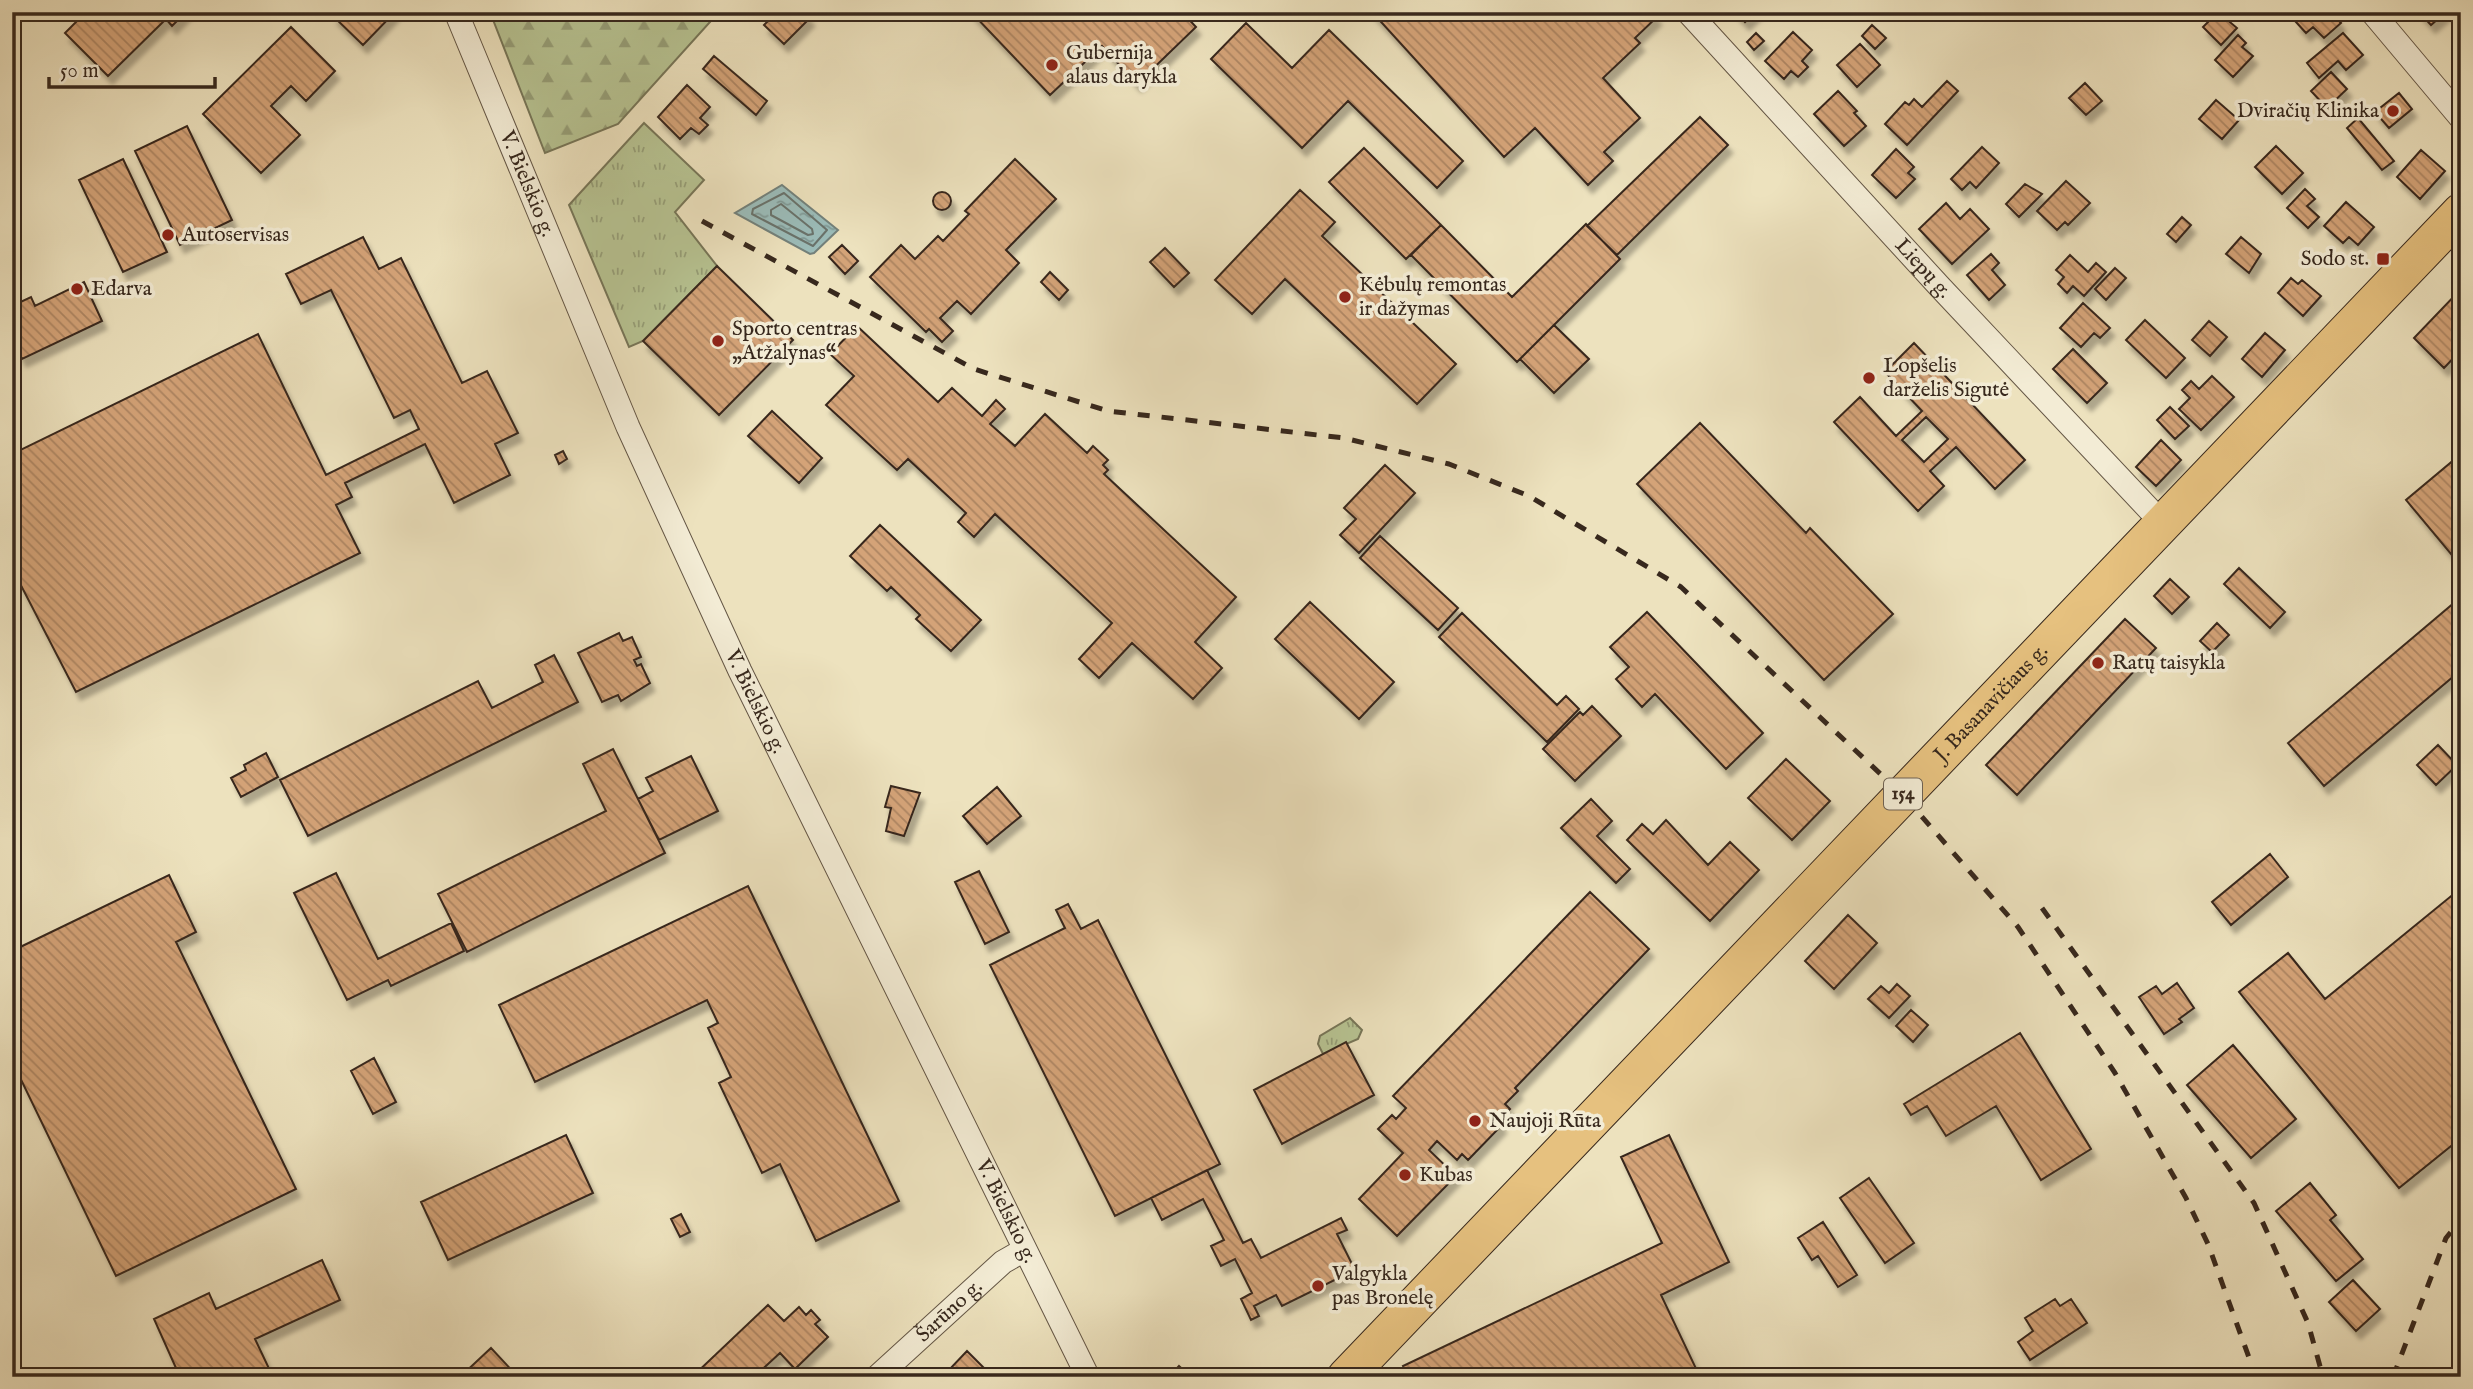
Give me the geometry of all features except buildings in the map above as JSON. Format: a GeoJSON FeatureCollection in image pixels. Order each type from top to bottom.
{"type":"FeatureCollection","features":[{"type":"Feature","properties":{"kind":"main road","name":"J. Basanavičiaus g."},"geometry":{"type":"LineString","coordinates":[[1346,1377],[2461,212]]}},
{"type":"Feature","properties":{"kind":"street","name":"V. Bielskio g."},"geometry":{"type":"LineString","coordinates":[[456,12],[628,427],[740,671],[1088,1377]]}},
{"type":"Feature","properties":{"kind":"street","name":"Liepų g."},"geometry":{"type":"LineString","coordinates":[[1688,12],[1940,288],[2162,524]]}},
{"type":"Feature","properties":{"kind":"street"},"geometry":{"type":"LineString","coordinates":[[2372,12],[2461,118]]}},
{"type":"Feature","properties":{"kind":"street","name":"Šarūno g."},"geometry":{"type":"LineString","coordinates":[[877,1377],[1003,1262],[1024,1250]]}},
{"type":"Feature","properties":{"kind":"green space"},"geometry":{"type":"Polygon","coordinates":[[[490,12],[719,12],[618,124],[545,153],[490,12]]]}},
{"type":"Feature","properties":{"kind":"green space"},"geometry":{"type":"Polygon","coordinates":[[[644,123],[704,180],[675,212],[717,266],[643,341],[629,347],[569,205],[644,123]]]}},
{"type":"Feature","properties":{"kind":"green space"},"geometry":{"type":"Polygon","coordinates":[[[1350,1018],[1362,1030],[1358,1039],[1323,1054],[1318,1044],[1320,1036],[1350,1018]]]}},
{"type":"Feature","properties":{"kind":"water"},"geometry":{"type":"Polygon","coordinates":[[[782,185],[838,230],[814,253],[810,254],[735,213],[782,185]]]}},
{"type":"Feature","properties":{"kind":"railway"},"geometry":{"type":"LineString","coordinates":[[702,221],[974,369],[1108,411],[1344,438],[1449,464],[1529,496],[1681,587],[1903,795],[2018,927],[2115,1073],[2186,1198],[2208,1244],[2256,1377]]}},
{"type":"Feature","properties":{"kind":"railway"},"geometry":{"type":"LineString","coordinates":[[2042,908],[2254,1203],[2308,1323],[2323,1377]]}},
{"type":"Feature","properties":{"kind":"railway"},"geometry":{"type":"LineString","coordinates":[[2393,1377],[2446,1238],[2461,1220]]}},
{"type":"Feature","properties":{"kind":"place","name":"Gubernija alaus darykla"},"geometry":{"type":"Point","coordinates":[1052,65]}},
{"type":"Feature","properties":{"kind":"place","name":"Dviračių Klinika"},"geometry":{"type":"Point","coordinates":[2393,111]}},
{"type":"Feature","properties":{"kind":"place","name":"Autoservisas"},"geometry":{"type":"Point","coordinates":[168,235]}},
{"type":"Feature","properties":{"kind":"place","name":"Sodo st."},"geometry":{"type":"Point","coordinates":[2383,259]}},
{"type":"Feature","properties":{"kind":"place","name":"Edarva"},"geometry":{"type":"Point","coordinates":[77,289]}},
{"type":"Feature","properties":{"kind":"place","name":"Kėbulų remontas ir dažymas"},"geometry":{"type":"Point","coordinates":[1345,297]}},
{"type":"Feature","properties":{"kind":"place","name":"Sporto centras „Atžalynas“"},"geometry":{"type":"Point","coordinates":[718,341]}},
{"type":"Feature","properties":{"kind":"place","name":"Lopšelis darželis Sigutė"},"geometry":{"type":"Point","coordinates":[1869,378]}},
{"type":"Feature","properties":{"kind":"place","name":"Ratų taisykla"},"geometry":{"type":"Point","coordinates":[2098,663]}},
{"type":"Feature","properties":{"kind":"place","name":"Naujoji Rūta"},"geometry":{"type":"Point","coordinates":[1475,1121]}},
{"type":"Feature","properties":{"kind":"place","name":"Kubas"},"geometry":{"type":"Point","coordinates":[1405,1175]}},
{"type":"Feature","properties":{"kind":"place","name":"Valgykla pas Bronelę"},"geometry":{"type":"Point","coordinates":[1318,1286]}}]}
